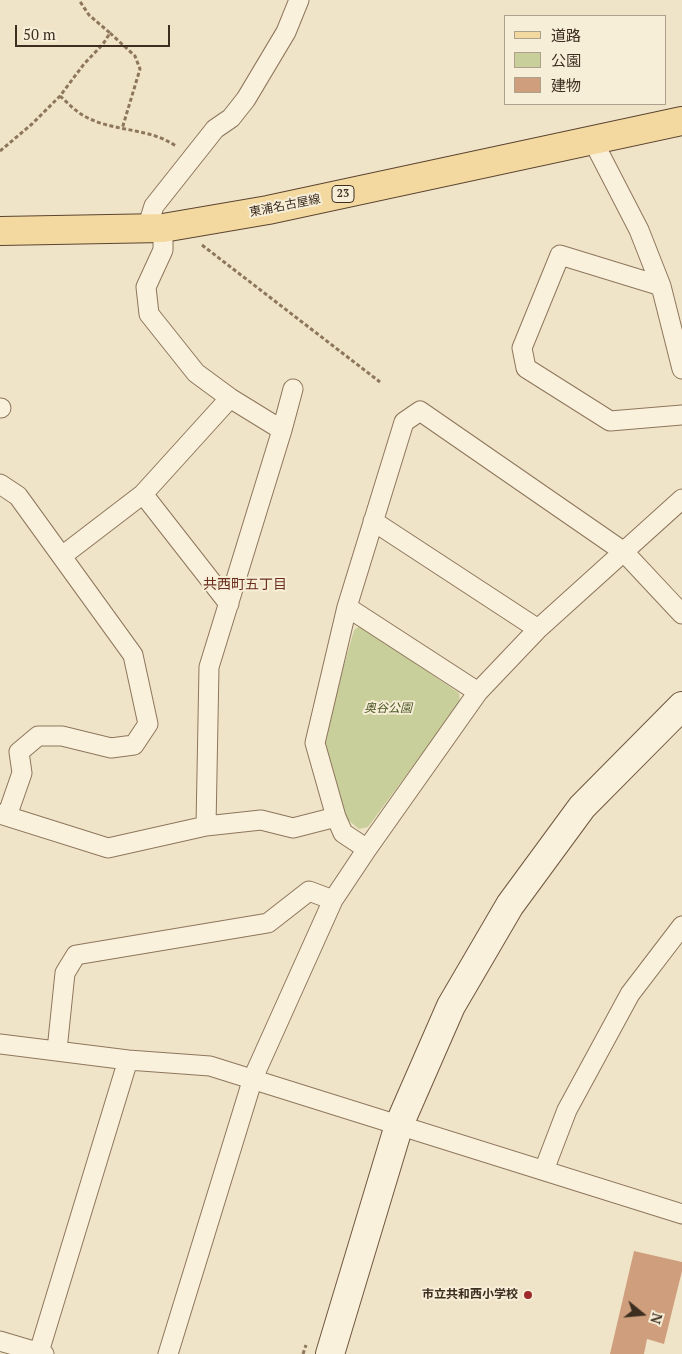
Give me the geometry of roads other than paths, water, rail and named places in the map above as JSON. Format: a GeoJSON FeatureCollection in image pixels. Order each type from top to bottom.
{"type":"FeatureCollection","features":[{"type":"Feature","properties":{"kind":"main road","name":"東浦名古屋線"},"geometry":{"type":"LineString","coordinates":[[0,231],[155,228],[195,223],[268,210],[682,121]]}},
{"type":"Feature","properties":{"kind":"street"},"geometry":{"type":"LineString","coordinates":[[282,430],[230,398],[196,373],[148,314],[146,287],[163,250],[155,228],[154,206],[215,129],[231,118],[246,98],[286,32],[299,0]]}},
{"type":"Feature","properties":{"kind":"street"},"geometry":{"type":"LineString","coordinates":[[593,141],[639,230],[661,286],[682,369]]}},
{"type":"Feature","properties":{"kind":"street"},"geometry":{"type":"LineString","coordinates":[[661,286],[560,255],[522,348],[526,368],[610,421],[682,415]]}},
{"type":"Feature","properties":{"kind":"street"},"geometry":{"type":"LineString","coordinates":[[206,826],[209,667],[294,389]]}},
{"type":"Feature","properties":{"kind":"street"},"geometry":{"type":"LineString","coordinates":[[62,556],[143,494],[230,398]]}},
{"type":"Feature","properties":{"kind":"street"},"geometry":{"type":"LineString","coordinates":[[367,849],[343,833],[336,817],[314,743],[347,607],[404,422],[420,411],[624,552],[682,614]]}},
{"type":"Feature","properties":{"kind":"street"},"geometry":{"type":"LineString","coordinates":[[2,488],[18,496],[134,655],[148,724],[134,745],[111,748],[62,736],[38,736],[19,752],[22,773],[4,815],[108,848],[206,826],[261,820],[293,828],[336,817]]}},
{"type":"Feature","properties":{"kind":"street"},"geometry":{"type":"LineString","coordinates":[[143,494],[229,604]]}},
{"type":"Feature","properties":{"kind":"street"},"geometry":{"type":"LineString","coordinates":[[168,1354],[253,1078],[333,900],[478,692],[538,630],[682,499]]}},
{"type":"Feature","properties":{"kind":"street"},"geometry":{"type":"LineString","coordinates":[[373,521],[538,630]]}},
{"type":"Feature","properties":{"kind":"street"},"geometry":{"type":"LineString","coordinates":[[347,607],[478,692]]}},
{"type":"Feature","properties":{"kind":"street"},"geometry":{"type":"LineString","coordinates":[[330,1354],[399,1125],[450,1006],[510,905],[582,807],[682,706]]}},
{"type":"Feature","properties":{"kind":"street"},"geometry":{"type":"LineString","coordinates":[[57,1050],[65,973],[76,954],[268,923],[309,891],[333,900]]}},
{"type":"Feature","properties":{"kind":"street"},"geometry":{"type":"LineString","coordinates":[[544,1170],[567,1110],[630,994],[682,926]]}},
{"type":"Feature","properties":{"kind":"street"},"geometry":{"type":"LineString","coordinates":[[0,1044],[128,1060],[210,1066],[682,1214]]}},
{"type":"Feature","properties":{"kind":"street"},"geometry":{"type":"LineString","coordinates":[[0,1341],[42,1353],[128,1060]]}},
{"type":"Feature","properties":{"kind":"place","name":"市立共和西小学校"},"geometry":{"type":"Point","coordinates":[528,1295]}},
{"type":"Feature","properties":{"kind":"district","name":"共西町五丁目"},"geometry":{"type":"Point","coordinates":[245,585]}},
{"type":"Feature","properties":{"kind":"park label","name":"奥谷公園"},"geometry":{"type":"Point","coordinates":[388,709]}}]}
